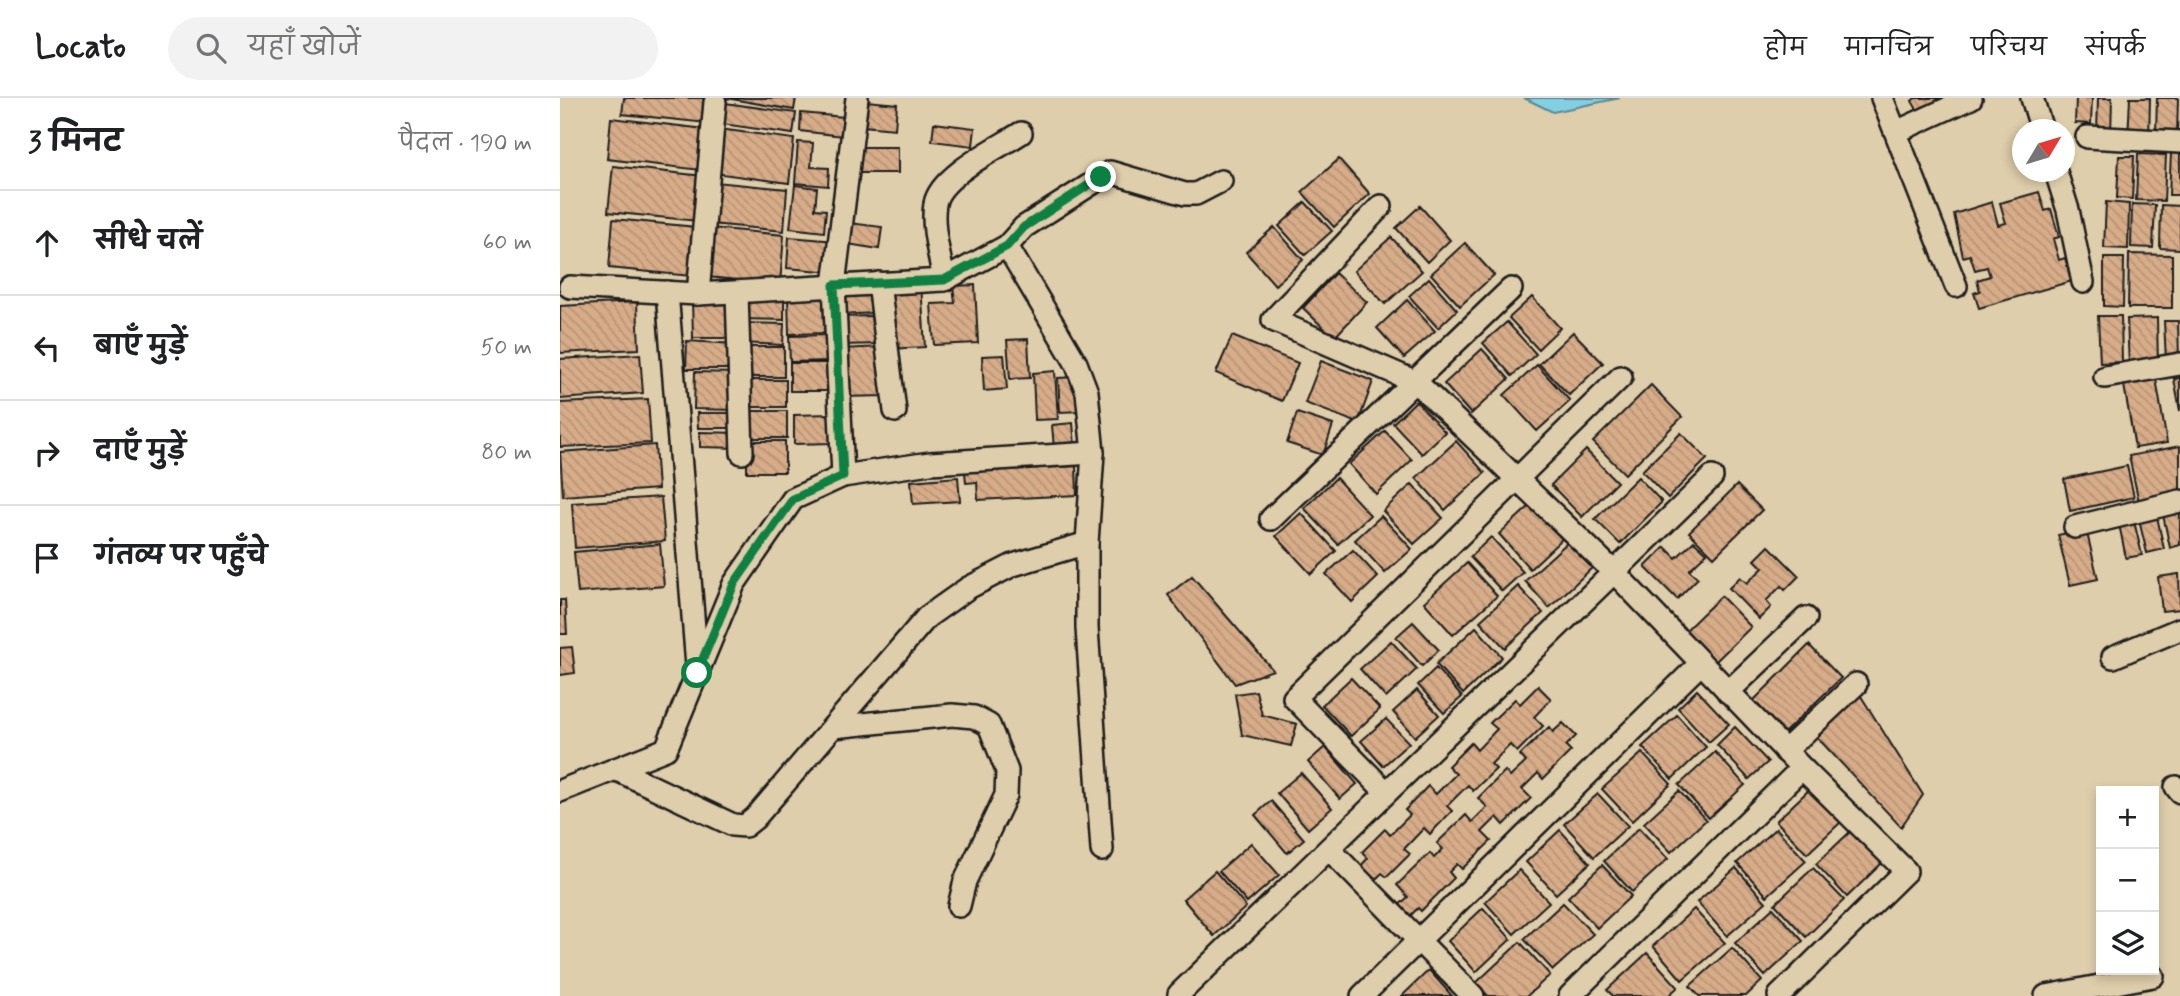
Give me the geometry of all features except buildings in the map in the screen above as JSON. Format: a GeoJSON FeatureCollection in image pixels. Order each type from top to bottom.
{"type":"FeatureCollection","features":[{"type":"Feature","properties":{"kind":"street"},"geometry":{"type":"LineString","coordinates":[[843,476],[834,285],[858,98]]}},
{"type":"Feature","properties":{"kind":"street"},"geometry":{"type":"LineString","coordinates":[[1882,98],[1956,286]]}},
{"type":"Feature","properties":{"kind":"street"},"geometry":{"type":"LineString","coordinates":[[1896,132],[1971,98]]}},
{"type":"Feature","properties":{"kind":"street"},"geometry":{"type":"LineString","coordinates":[[2032,98],[2039,119]]}},
{"type":"Feature","properties":{"kind":"street"},"geometry":{"type":"LineString","coordinates":[[698,294],[715,102]]}},
{"type":"Feature","properties":{"kind":"street"},"geometry":{"type":"LineString","coordinates":[[944,280],[936,225],[937,195],[949,180],[1021,133]]}},
{"type":"Feature","properties":{"kind":"street"},"geometry":{"type":"LineString","coordinates":[[2087,137],[2180,142]]}},
{"type":"Feature","properties":{"kind":"street"},"geometry":{"type":"LineString","coordinates":[[570,287],[698,294],[944,280],[1007,246],[1024,227],[1110,172],[1185,194],[1196,194],[1221,181]]}},
{"type":"Feature","properties":{"kind":"street"},"geometry":{"type":"LineString","coordinates":[[2059,182],[2083,282]]}},
{"type":"Feature","properties":{"kind":"street"},"geometry":{"type":"LineString","coordinates":[[1381,206],[1273,320],[1416,382],[1614,572],[1785,751],[1906,871],[1779,996]]}},
{"type":"Feature","properties":{"kind":"street"},"geometry":{"type":"LineString","coordinates":[[1007,246],[1076,363],[1087,392],[1093,453],[1087,543],[1087,628],[1102,850]]}},
{"type":"Feature","properties":{"kind":"street"},"geometry":{"type":"LineString","coordinates":[[879,283],[895,411]]}},
{"type":"Feature","properties":{"kind":"street"},"geometry":{"type":"LineString","coordinates":[[1271,519],[1511,289]]}},
{"type":"Feature","properties":{"kind":"street"},"geometry":{"type":"LineString","coordinates":[[667,292],[697,673]]}},
{"type":"Feature","properties":{"kind":"street"},"geometry":{"type":"LineString","coordinates":[[737,293],[742,453]]}},
{"type":"Feature","properties":{"kind":"street"},"geometry":{"type":"LineString","coordinates":[[2105,377],[2180,365]]}},
{"type":"Feature","properties":{"kind":"street"},"geometry":{"type":"LineString","coordinates":[[1387,792],[1294,698],[1622,377]]}},
{"type":"Feature","properties":{"kind":"street"},"geometry":{"type":"LineString","coordinates":[[560,791],[666,749],[734,584],[793,499],[843,476],[930,463],[1093,453]]}},
{"type":"Feature","properties":{"kind":"street"},"geometry":{"type":"LineString","coordinates":[[1180,996],[1179,994],[1712,477]]}},
{"type":"Feature","properties":{"kind":"street"},"geometry":{"type":"LineString","coordinates":[[2075,527],[2180,501]]}},
{"type":"Feature","properties":{"kind":"street"},"geometry":{"type":"LineString","coordinates":[[615,769],[733,825],[745,826],[755,818],[927,617],[968,588],[1013,565],[1087,543]]}},
{"type":"Feature","properties":{"kind":"street"},"geometry":{"type":"LineString","coordinates":[[1728,692],[1806,618]]}},
{"type":"Feature","properties":{"kind":"street"},"geometry":{"type":"LineString","coordinates":[[2113,657],[2180,629]]}},
{"type":"Feature","properties":{"kind":"street"},"geometry":{"type":"LineString","coordinates":[[1362,996],[1701,663]]}},
{"type":"Feature","properties":{"kind":"street"},"geometry":{"type":"LineString","coordinates":[[1785,751],[1856,684]]}},
{"type":"Feature","properties":{"kind":"street"},"geometry":{"type":"LineString","coordinates":[[833,727],[952,715],[974,717],[989,725],[1009,783],[1006,795],[965,881],[959,906]]}},
{"type":"Feature","properties":{"kind":"street"},"geometry":{"type":"LineString","coordinates":[[1580,992],[1802,768]]}},
{"type":"Feature","properties":{"kind":"street"},"geometry":{"type":"LineString","coordinates":[[1329,849],[1473,996]]}},
{"type":"Feature","properties":{"kind":"street"},"geometry":{"type":"LineString","coordinates":[[2046,996],[2153,976]]}},
{"type":"Feature","properties":{"kind":"water"},"geometry":{"type":"Polygon","coordinates":[[[1524,98],[1620,98],[1553,112],[1524,98]]]}},
{"type":"Feature","properties":{"kind":"route"},"geometry":{"type":"LineString","coordinates":[[697,673],[734,584],[793,499],[843,476],[834,285],[944,280],[1007,246],[1024,227],[1101,177]]}}]}
